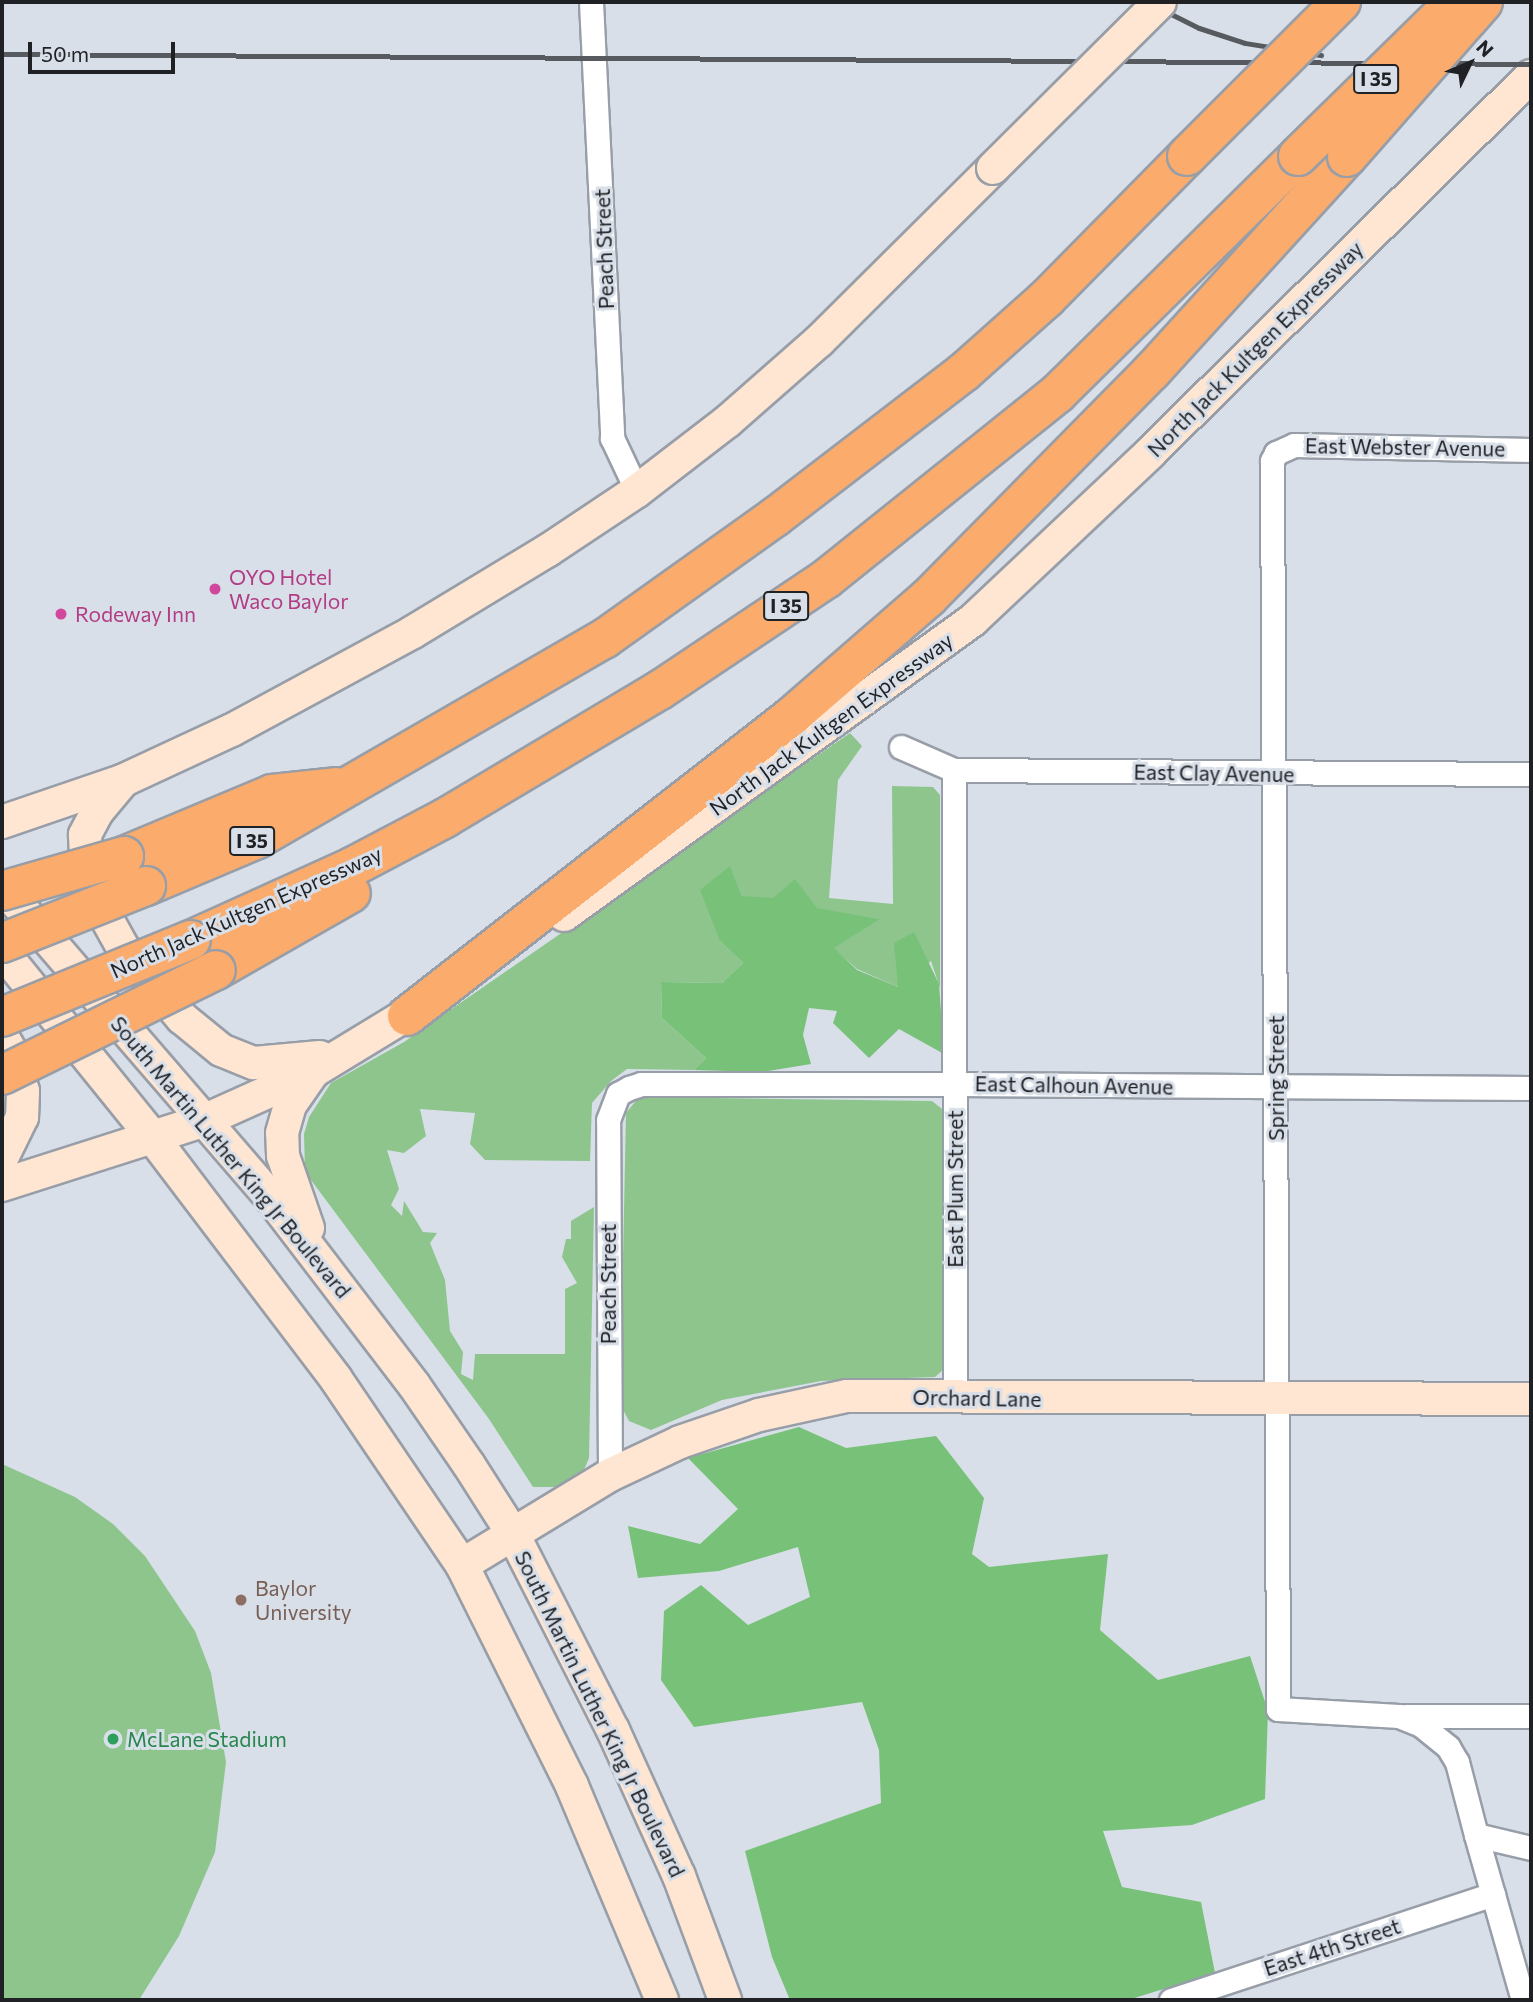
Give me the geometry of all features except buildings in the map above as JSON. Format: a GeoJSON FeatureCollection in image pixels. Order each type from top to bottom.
{"type":"FeatureCollection","features":[{"type":"Feature","properties":{"kind":"highway","name":"I 35"},"geometry":{"type":"LineString","coordinates":[[2,943],[257,839],[604,639],[903,421],[1046,299],[1341,2]]}},
{"type":"Feature","properties":{"kind":"highway","name":"North Jack Kultgen Expressway"},"geometry":{"type":"LineString","coordinates":[[2,1017],[191,940],[354,866],[660,690],[826,579],[998,443],[1124,330],[1455,2]]}},
{"type":"Feature","properties":{"kind":"highway"},"geometry":{"type":"LineString","coordinates":[[407,1016],[792,716],[929,597],[1152,371],[1347,157],[1483,2]]}},
{"type":"Feature","properties":{"kind":"highway"},"geometry":{"type":"LineString","coordinates":[[2,1075],[216,970],[468,820],[660,690]]}},
{"type":"Feature","properties":{"kind":"highway"},"geometry":{"type":"LineString","coordinates":[[2,891],[124,856],[272,794],[354,785]]}},
{"type":"Feature","properties":{"kind":"main road"},"geometry":{"type":"LineString","coordinates":[[2,822],[122,781],[232,730],[391,644],[637,491],[728,421],[819,341],[1160,2]]}},
{"type":"Feature","properties":{"kind":"main road","name":"North Jack Kultgen Expressway"},"geometry":{"type":"LineString","coordinates":[[2,1185],[154,1139],[203,1121],[314,1071],[407,1016],[633,867],[973,620],[1150,453],[1531,76]]}},
{"type":"Feature","properties":{"kind":"main road"},"geometry":{"type":"LineString","coordinates":[[122,781],[97,812],[85,835],[87,883],[123,948],[182,1018],[221,1050],[254,1063],[331,1055],[375,1035]]}},
{"type":"Feature","properties":{"kind":"main road","name":"South Martin Luther King Jr Boulevard"},"geometry":{"type":"LineString","coordinates":[[2,886],[328,1270],[414,1385],[513,1534],[646,1801],[725,2000]]}},
{"type":"Feature","properties":{"kind":"main road"},"geometry":{"type":"LineString","coordinates":[[2,951],[154,1139],[336,1379],[462,1565],[572,1786],[662,2000]]}},
{"type":"Feature","properties":{"kind":"main road"},"geometry":{"type":"LineString","coordinates":[[2,1035],[12,1053],[23,1091],[22,1117],[2,1158]]}},
{"type":"Feature","properties":{"kind":"main road"},"geometry":{"type":"LineString","coordinates":[[314,1071],[290,1105],[282,1133],[283,1156],[328,1270]]}},
{"type":"Feature","properties":{"kind":"main road","name":"Orchard Lane"},"geometry":{"type":"LineString","coordinates":[[462,1565],[610,1475],[680,1442],[784,1409],[846,1396],[955,1399],[1531,1399]]}},
{"type":"Feature","properties":{"kind":"street","name":"Peach Street"},"geometry":{"type":"LineString","coordinates":[[591,2],[612,438],[637,491]]}},
{"type":"Feature","properties":{"kind":"street","name":"East Webster Avenue"},"geometry":{"type":"LineString","coordinates":[[1280,450],[1294,445],[1531,450]]}},
{"type":"Feature","properties":{"kind":"street","name":"Spring Street"},"geometry":{"type":"LineString","coordinates":[[1280,450],[1272,461],[1276,774],[1278,1709],[1399,1716]]}},
{"type":"Feature","properties":{"kind":"street","name":"East Clay Avenue"},"geometry":{"type":"LineString","coordinates":[[901,747],[954,770],[1531,774]]}},
{"type":"Feature","properties":{"kind":"street","name":"East Plum Street"},"geometry":{"type":"LineString","coordinates":[[954,770],[955,1399]]}},
{"type":"Feature","properties":{"kind":"street","name":"East Calhoun Avenue"},"geometry":{"type":"LineString","coordinates":[[618,1094],[642,1084],[1531,1088]]}},
{"type":"Feature","properties":{"kind":"street","name":"Peach Street"},"geometry":{"type":"LineString","coordinates":[[610,1475],[608,1120],[618,1094]]}},
{"type":"Feature","properties":{"kind":"street"},"geometry":{"type":"LineString","coordinates":[[1399,1716],[1531,1716]]}},
{"type":"Feature","properties":{"kind":"street"},"geometry":{"type":"LineString","coordinates":[[1399,1716],[1433,1731],[1447,1747],[1461,1776],[1523,2000]]}},
{"type":"Feature","properties":{"kind":"street"},"geometry":{"type":"LineString","coordinates":[[1476,1835],[1531,1848]]}},
{"type":"Feature","properties":{"kind":"street","name":"East 4th Street"},"geometry":{"type":"LineString","coordinates":[[1171,2000],[1493,1894]]}},
{"type":"Feature","properties":{"kind":"green space"},"geometry":{"type":"Polygon","coordinates":[[[850,733],[862,746],[838,780],[829,898],[893,904],[892,786],[933,787],[940,795],[940,988],[931,961],[898,987],[857,969],[833,948],[879,919],[742,896],[730,867],[720,941],[743,963],[722,983],[661,982],[662,1018],[706,1058],[694,1070],[627,1069],[611,1081],[592,1103],[590,1161],[485,1160],[470,1144],[475,1113],[420,1109],[426,1136],[404,1153],[387,1150],[399,1189],[391,1205],[402,1216],[404,1201],[423,1232],[437,1233],[430,1243],[445,1280],[450,1331],[463,1352],[461,1374],[473,1380],[475,1354],[565,1354],[565,1289],[577,1283],[562,1257],[566,1239],[571,1239],[571,1221],[594,1207],[589,1458],[584,1470],[563,1487],[533,1487],[489,1419],[305,1172],[304,1134],[309,1117],[331,1083],[404,1042],[850,733]]]}},
{"type":"Feature","properties":{"kind":"green space"},"geometry":{"type":"Polygon","coordinates":[[[730,866],[742,896],[773,898],[795,879],[817,908],[880,919],[834,948],[857,970],[898,987],[894,943],[914,932],[939,984],[944,1054],[899,1029],[869,1058],[833,1023],[837,1011],[809,1008],[803,1035],[811,1064],[762,1072],[694,1070],[706,1058],[662,1018],[661,982],[722,983],[743,963],[720,941],[700,890],[730,866]]]}},
{"type":"Feature","properties":{"kind":"green space"},"geometry":{"type":"Polygon","coordinates":[[[639,1097],[932,1101],[942,1109],[944,1369],[935,1377],[821,1381],[722,1400],[651,1430],[629,1421],[620,1404],[626,1113],[639,1097]]]}},
{"type":"Feature","properties":{"kind":"green space"},"geometry":{"type":"Polygon","coordinates":[[[799,1427],[846,1448],[936,1436],[984,1498],[972,1554],[989,1567],[1108,1554],[1100,1630],[1158,1680],[1250,1656],[1268,1711],[1265,1799],[1192,1825],[1103,1831],[1122,1887],[1201,1902],[1215,1973],[1128,2000],[790,2000],[772,1957],[745,1851],[881,1803],[879,1750],[862,1702],[694,1727],[661,1680],[664,1611],[701,1585],[748,1625],[810,1597],[798,1547],[719,1571],[638,1578],[628,1526],[700,1544],[738,1509],[688,1458],[799,1427]]]}},
{"type":"Feature","properties":{"kind":"green space","name":"McLane Stadium"},"geometry":{"type":"Polygon","coordinates":[[[2,1464],[75,1497],[113,1524],[145,1556],[195,1631],[211,1673],[226,1762],[215,1852],[179,1936],[139,2000],[2,2000],[2,1464]]]}},
{"type":"Feature","properties":{"kind":"railway"},"geometry":{"type":"LineString","coordinates":[[1147,2],[1199,28],[1245,43],[1321,55]]}},
{"type":"Feature","properties":{"kind":"railway"},"geometry":{"type":"LineString","coordinates":[[2,54],[1531,64]]}},
{"type":"Feature","properties":{"kind":"place","name":"OYO Hotel Waco Baylor"},"geometry":{"type":"Point","coordinates":[215,589]}},
{"type":"Feature","properties":{"kind":"place","name":"Rodeway Inn"},"geometry":{"type":"Point","coordinates":[61,614]}},
{"type":"Feature","properties":{"kind":"place","name":"Baylor University"},"geometry":{"type":"Point","coordinates":[241,1600]}},
{"type":"Feature","properties":{"kind":"place","name":"McLane Stadium"},"geometry":{"type":"Point","coordinates":[113,1739]}}]}
